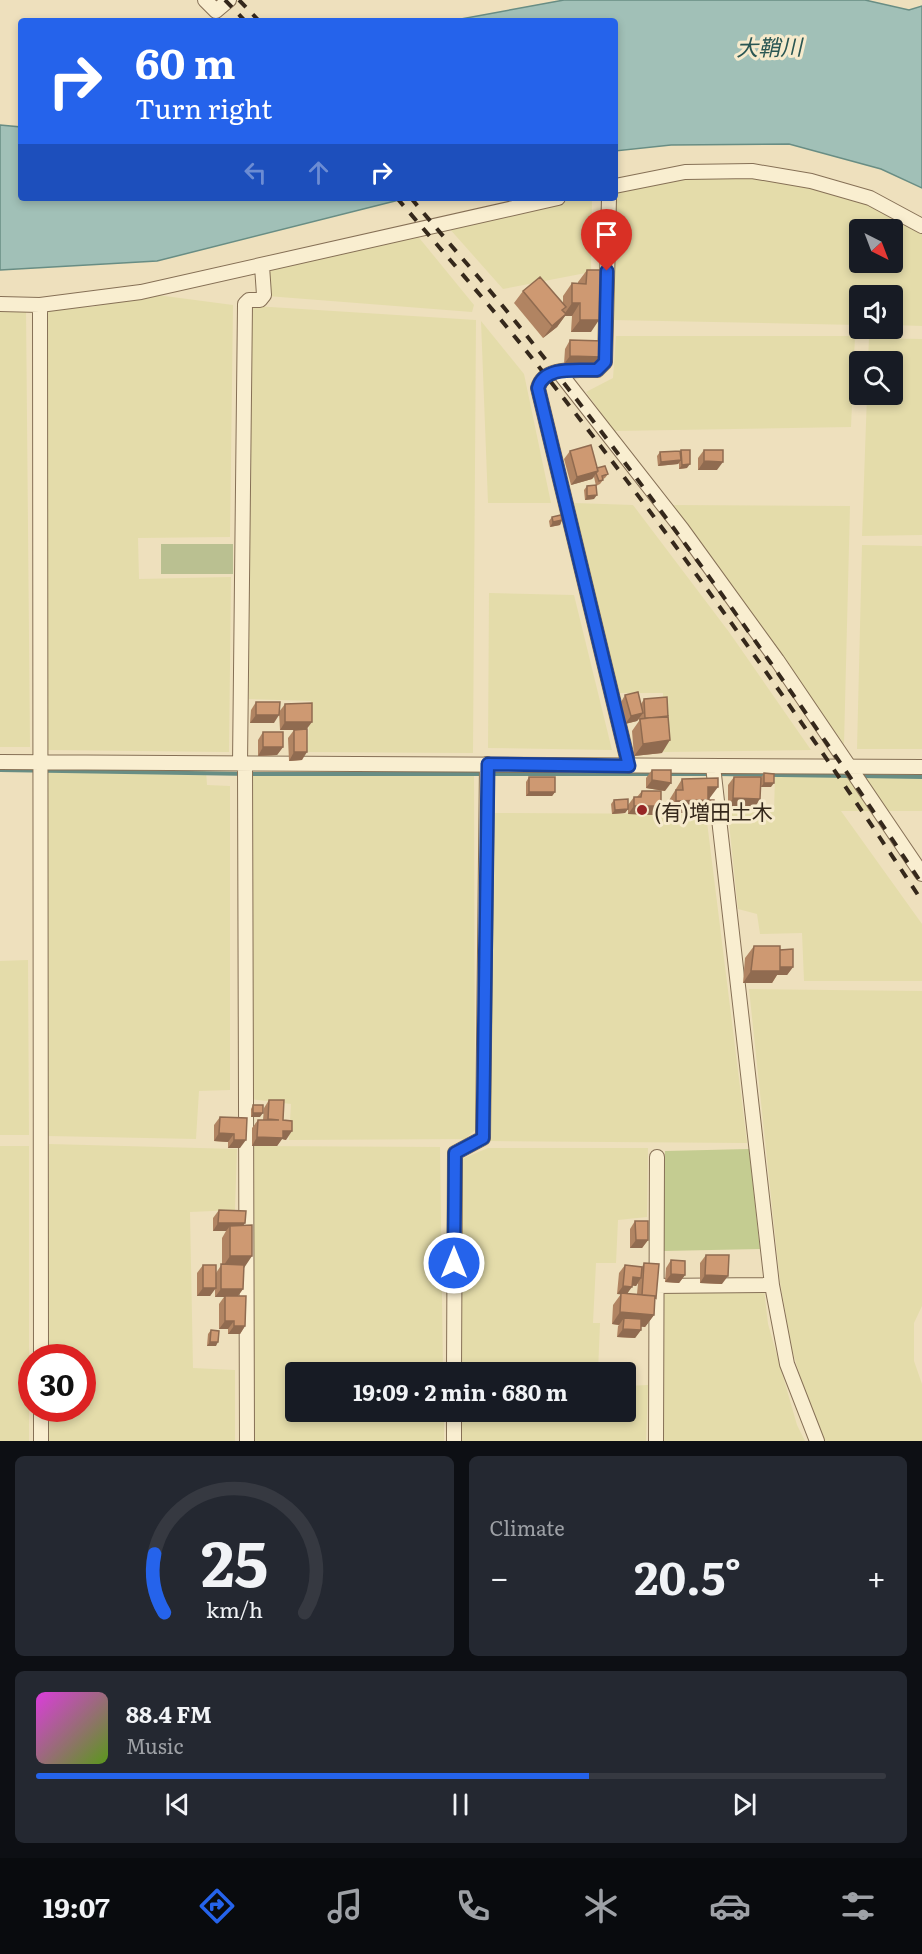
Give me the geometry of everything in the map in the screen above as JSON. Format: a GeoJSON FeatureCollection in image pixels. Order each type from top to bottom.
{"type":"FeatureCollection","features":[{"type":"Feature","properties":{"kind":"street"},"geometry":{"type":"LineString","coordinates":[[205,0],[216,11],[229,0]]}},
{"type":"Feature","properties":{"kind":"street"},"geometry":{"type":"LineString","coordinates":[[618,185],[685,171],[752,171],[811,181],[870,198],[922,226]]}},
{"type":"Feature","properties":{"kind":"street"},"geometry":{"type":"LineString","coordinates":[[0,304],[40,305],[141,292],[262,266],[472,215],[543,201]]}},
{"type":"Feature","properties":{"kind":"street"},"geometry":{"type":"LineString","coordinates":[[609,201],[605,362],[597,370],[548,374],[540,380],[538,388],[629,766]]}},
{"type":"Feature","properties":{"kind":"street"},"geometry":{"type":"LineString","coordinates":[[247,1441],[243,768],[245,304],[249,300],[260,300],[264,295],[262,266]]}},
{"type":"Feature","properties":{"kind":"street"},"geometry":{"type":"LineString","coordinates":[[40,305],[41,1344]]}},
{"type":"Feature","properties":{"kind":"street"},"geometry":{"type":"LineString","coordinates":[[559,372],[682,529],[922,874]]}},
{"type":"Feature","properties":{"kind":"street"},"geometry":{"type":"LineString","coordinates":[[0,762],[41,768],[487,771],[629,766],[714,772],[853,773],[922,767]]}},
{"type":"Feature","properties":{"kind":"street"},"geometry":{"type":"LineString","coordinates":[[454,1362],[455,1153],[483,1138],[487,771]]}},
{"type":"Feature","properties":{"kind":"street"},"geometry":{"type":"LineString","coordinates":[[714,772],[772,1285],[787,1364],[817,1441]]}},
{"type":"Feature","properties":{"kind":"street"},"geometry":{"type":"LineString","coordinates":[[656,1441],[657,1157]]}},
{"type":"Feature","properties":{"kind":"street"},"geometry":{"type":"LineString","coordinates":[[655,1286],[772,1285]]}},
{"type":"Feature","properties":{"kind":"street"},"geometry":{"type":"LineString","coordinates":[[41,1422],[41,1441]]}},
{"type":"Feature","properties":{"kind":"street"},"geometry":{"type":"LineString","coordinates":[[454,1422],[454,1441]]}},
{"type":"Feature","properties":{"kind":"shaded area"},"geometry":{"type":"Polygon","coordinates":[[[687,177],[752,177],[810,186],[867,204],[898,219],[849,219],[849,273],[903,273],[903,222],[922,231],[922,326],[903,325],[903,285],[849,285],[849,325],[612,320],[615,201],[618,201],[618,188],[687,177]]]}},
{"type":"Feature","properties":{"kind":"shaded area"},"geometry":{"type":"Polygon","coordinates":[[[561,201],[592,201],[591,272],[503,289],[448,227],[561,201]]]}},
{"type":"Feature","properties":{"kind":"shaded area"},"geometry":{"type":"Polygon","coordinates":[[[416,234],[474,305],[472,312],[267,296],[267,270],[416,234]]]}},
{"type":"Feature","properties":{"kind":"shaded area"},"geometry":{"type":"Polygon","coordinates":[[[157,295],[233,305],[230,537],[138,538],[139,579],[231,577],[229,752],[44,750],[46,309],[91,307],[157,295]]]}},
{"type":"Feature","properties":{"kind":"shaded area"},"geometry":{"type":"Polygon","coordinates":[[[253,306],[476,320],[473,753],[307,752],[311,701],[249,699],[248,379],[253,306]]]}},
{"type":"Feature","properties":{"kind":"shaded area"},"geometry":{"type":"Polygon","coordinates":[[[26,308],[30,747],[0,747],[0,309],[26,308]]]}},
{"type":"Feature","properties":{"kind":"shaded area"},"geometry":{"type":"Polygon","coordinates":[[[481,321],[524,374],[551,503],[488,503],[481,321]]]}},
{"type":"Feature","properties":{"kind":"shaded area"},"geometry":{"type":"Polygon","coordinates":[[[616,336],[849,336],[849,339],[855,339],[854,351],[849,351],[851,427],[614,431],[586,392],[613,378],[616,336]]]}},
{"type":"Feature","properties":{"kind":"shaded area"},"geometry":{"type":"Polygon","coordinates":[[[869,339],[922,339],[922,535],[862,536],[867,405],[903,405],[903,351],[868,351],[869,339]]]}},
{"type":"Feature","properties":{"kind":"shaded area"},"geometry":{"type":"Polygon","coordinates":[[[574,503],[633,505],[729,632],[811,750],[663,752],[663,693],[617,693],[574,503]]]}},
{"type":"Feature","properties":{"kind":"shaded area"},"geometry":{"type":"Polygon","coordinates":[[[671,505],[850,506],[844,744],[671,505]]]}},
{"type":"Feature","properties":{"kind":"shaded area"},"geometry":{"type":"Polygon","coordinates":[[[862,545],[922,546],[922,749],[857,749],[862,545]]]}},
{"type":"Feature","properties":{"kind":"shaded area"},"geometry":{"type":"Polygon","coordinates":[[[489,593],[574,595],[612,750],[488,748],[489,593]]]}},
{"type":"Feature","properties":{"kind":"shaded area"},"geometry":{"type":"Polygon","coordinates":[[[44,768],[206,771],[207,785],[230,786],[230,1090],[199,1091],[196,1139],[48,1136],[44,768]]]}},
{"type":"Feature","properties":{"kind":"shaded area"},"geometry":{"type":"Polygon","coordinates":[[[249,774],[474,774],[475,1130],[465,1139],[289,1140],[291,1104],[249,1099],[249,774]]]}},
{"type":"Feature","properties":{"kind":"shaded area"},"geometry":{"type":"Polygon","coordinates":[[[775,776],[922,778],[922,811],[841,811],[922,924],[922,981],[804,981],[802,933],[760,934],[757,914],[738,909],[728,813],[774,812],[775,776]]]}},
{"type":"Feature","properties":{"kind":"shaded area"},"geometry":{"type":"Polygon","coordinates":[[[490,813],[706,814],[747,1143],[490,1141],[490,813]]]}},
{"type":"Feature","properties":{"kind":"shaded area"},"geometry":{"type":"Polygon","coordinates":[[[28,960],[29,1135],[0,1135],[0,961],[28,960]]]}},
{"type":"Feature","properties":{"kind":"shaded area"},"geometry":{"type":"Polygon","coordinates":[[[749,989],[922,991],[922,1306],[914,1323],[914,1361],[922,1384],[922,1441],[825,1441],[810,1408],[792,1350],[780,1282],[749,989]]]}},
{"type":"Feature","properties":{"kind":"shaded area"},"geometry":{"type":"Polygon","coordinates":[[[49,1144],[237,1149],[235,1210],[190,1212],[193,1368],[235,1370],[235,1441],[46,1441],[46,1422],[96,1422],[96,1344],[47,1344],[49,1144]]]}},
{"type":"Feature","properties":{"kind":"shaded area"},"geometry":{"type":"Polygon","coordinates":[[[0,1146],[29,1146],[29,1344],[18,1344],[18,1422],[29,1422],[29,1441],[0,1441],[0,1146]]]}},
{"type":"Feature","properties":{"kind":"shaded area"},"geometry":{"type":"Polygon","coordinates":[[[251,1146],[440,1147],[443,1362],[285,1362],[285,1422],[444,1422],[444,1441],[251,1441],[251,1146]]]}},
{"type":"Feature","properties":{"kind":"shaded area"},"geometry":{"type":"Polygon","coordinates":[[[488,1148],[648,1148],[647,1217],[618,1220],[616,1263],[596,1263],[593,1323],[600,1323],[598,1362],[461,1362],[462,1159],[488,1148]]]}},
{"type":"Feature","properties":{"kind":"shaded area"},"geometry":{"type":"Polygon","coordinates":[[[764,1289],[768,1324],[797,1425],[805,1441],[662,1441],[661,1291],[764,1289]]]}},
{"type":"Feature","properties":{"kind":"shaded area"},"geometry":{"type":"Polygon","coordinates":[[[648,1385],[646,1441],[461,1441],[461,1422],[636,1422],[636,1386],[648,1385]]]}},
{"type":"Feature","properties":{"kind":"green space"},"geometry":{"type":"Polygon","coordinates":[[[161,544],[233,544],[233,574],[161,574],[161,544]]]}},
{"type":"Feature","properties":{"kind":"green space"},"geometry":{"type":"Polygon","coordinates":[[[749,1149],[760,1249],[663,1251],[665,1151],[749,1149]]]}},
{"type":"Feature","properties":{"kind":"water","name":"大鞘川"},"geometry":{"type":"Polygon","coordinates":[[[564,0],[865,0],[909,10],[922,6],[922,188],[881,169],[789,144],[671,145],[618,151],[618,18],[466,18],[564,0]]]}},
{"type":"Feature","properties":{"kind":"water"},"geometry":{"type":"Polygon","coordinates":[[[0,125],[18,127],[18,201],[395,201],[157,261],[0,270],[0,125]]]}},
{"type":"Feature","properties":{"kind":"building"},"geometry":{"type":"Polygon","coordinates":[[[587,270],[600,270],[599,320],[580,320],[580,303],[572,303],[572,283],[586,284],[587,270]]]}},
{"type":"Feature","properties":{"kind":"building"},"geometry":{"type":"Polygon","coordinates":[[[540,277],[566,307],[562,310],[566,314],[552,326],[523,291],[540,277]]]}},
{"type":"Feature","properties":{"kind":"building"},"geometry":{"type":"Polygon","coordinates":[[[570,340],[603,341],[602,357],[570,356],[570,340]]]}},
{"type":"Feature","properties":{"kind":"building"},"geometry":{"type":"Polygon","coordinates":[[[591,445],[598,471],[577,477],[570,451],[591,445]]]}},
{"type":"Feature","properties":{"kind":"building"},"geometry":{"type":"Polygon","coordinates":[[[681,450],[690,450],[690,464],[682,465],[681,450]]]}},
{"type":"Feature","properties":{"kind":"building"},"geometry":{"type":"Polygon","coordinates":[[[704,450],[723,450],[723,462],[704,461],[704,450]]]}},
{"type":"Feature","properties":{"kind":"building"},"geometry":{"type":"Polygon","coordinates":[[[680,451],[681,460],[661,462],[660,452],[680,451]]]}},
{"type":"Feature","properties":{"kind":"building"},"geometry":{"type":"Polygon","coordinates":[[[605,466],[608,474],[602,476],[603,480],[599,481],[597,468],[605,466]]]}},
{"type":"Feature","properties":{"kind":"building"},"geometry":{"type":"Polygon","coordinates":[[[596,485],[597,495],[587,496],[587,486],[596,485]]]}},
{"type":"Feature","properties":{"kind":"building"},"geometry":{"type":"Polygon","coordinates":[[[561,515],[562,520],[553,522],[552,517],[561,515]]]}},
{"type":"Feature","properties":{"kind":"building"},"geometry":{"type":"Polygon","coordinates":[[[638,692],[643,713],[631,716],[625,695],[638,692]]]}},
{"type":"Feature","properties":{"kind":"building"},"geometry":{"type":"Polygon","coordinates":[[[667,697],[668,717],[645,718],[644,699],[667,697]]]}},
{"type":"Feature","properties":{"kind":"building"},"geometry":{"type":"Polygon","coordinates":[[[256,702],[280,702],[279,715],[256,715],[256,702]]]}},
{"type":"Feature","properties":{"kind":"building"},"geometry":{"type":"Polygon","coordinates":[[[312,703],[312,722],[285,722],[285,704],[312,703]]]}},
{"type":"Feature","properties":{"kind":"building"},"geometry":{"type":"Polygon","coordinates":[[[668,716],[670,740],[643,744],[640,719],[668,716]]]}},
{"type":"Feature","properties":{"kind":"building"},"geometry":{"type":"Polygon","coordinates":[[[307,729],[307,752],[294,752],[294,730],[307,729]]]}},
{"type":"Feature","properties":{"kind":"building"},"geometry":{"type":"Polygon","coordinates":[[[263,732],[283,732],[283,747],[263,747],[263,732]]]}},
{"type":"Feature","properties":{"kind":"building"},"geometry":{"type":"Polygon","coordinates":[[[652,770],[671,770],[671,783],[652,780],[652,770]]]}},
{"type":"Feature","properties":{"kind":"building"},"geometry":{"type":"Polygon","coordinates":[[[764,773],[774,774],[774,783],[764,783],[764,773]]]}},
{"type":"Feature","properties":{"kind":"building"},"geometry":{"type":"Polygon","coordinates":[[[529,777],[555,777],[555,792],[529,792],[529,777]]]}},
{"type":"Feature","properties":{"kind":"building"},"geometry":{"type":"Polygon","coordinates":[[[734,777],[761,777],[760,799],[733,798],[734,777]]]}},
{"type":"Feature","properties":{"kind":"building"},"geometry":{"type":"Polygon","coordinates":[[[718,778],[718,787],[708,787],[708,800],[676,801],[676,790],[683,790],[682,779],[718,778]]]}},
{"type":"Feature","properties":{"kind":"building"},"geometry":{"type":"Polygon","coordinates":[[[642,791],[661,791],[661,806],[634,806],[634,797],[641,797],[642,791]]]}},
{"type":"Feature","properties":{"kind":"building"},"geometry":{"type":"Polygon","coordinates":[[[628,799],[628,809],[615,810],[614,800],[628,799]]]}},
{"type":"Feature","properties":{"kind":"building"},"geometry":{"type":"Polygon","coordinates":[[[707,800],[714,800],[714,812],[707,812],[707,800]]]}},
{"type":"Feature","properties":{"kind":"building"},"geometry":{"type":"Polygon","coordinates":[[[754,946],[780,946],[780,971],[751,971],[754,946]]]}},
{"type":"Feature","properties":{"kind":"building"},"geometry":{"type":"Polygon","coordinates":[[[793,949],[793,967],[780,967],[780,950],[793,949]]]}},
{"type":"Feature","properties":{"kind":"building"},"geometry":{"type":"Polygon","coordinates":[[[269,1100],[284,1100],[283,1120],[292,1121],[292,1131],[283,1131],[283,1138],[257,1137],[258,1120],[279,1120],[268,1119],[269,1100]]]}},
{"type":"Feature","properties":{"kind":"building"},"geometry":{"type":"Polygon","coordinates":[[[253,1105],[263,1105],[263,1113],[253,1113],[253,1105]]]}},
{"type":"Feature","properties":{"kind":"building"},"geometry":{"type":"Polygon","coordinates":[[[220,1117],[247,1118],[246,1140],[234,1140],[234,1134],[219,1133],[220,1117]]]}},
{"type":"Feature","properties":{"kind":"building"},"geometry":{"type":"Polygon","coordinates":[[[219,1210],[246,1211],[245,1223],[218,1223],[219,1210]]]}},
{"type":"Feature","properties":{"kind":"building"},"geometry":{"type":"Polygon","coordinates":[[[635,1221],[648,1221],[648,1240],[636,1240],[635,1221]]]}},
{"type":"Feature","properties":{"kind":"building"},"geometry":{"type":"Polygon","coordinates":[[[252,1225],[252,1256],[230,1256],[230,1226],[252,1225]]]}},
{"type":"Feature","properties":{"kind":"building"},"geometry":{"type":"Polygon","coordinates":[[[706,1255],[729,1255],[728,1276],[705,1275],[706,1255]]]}},
{"type":"Feature","properties":{"kind":"building"},"geometry":{"type":"Polygon","coordinates":[[[671,1260],[685,1261],[685,1275],[671,1274],[671,1260]]]}},
{"type":"Feature","properties":{"kind":"building"},"geometry":{"type":"Polygon","coordinates":[[[644,1263],[659,1264],[656,1298],[642,1295],[644,1263]]]}},
{"type":"Feature","properties":{"kind":"building"},"geometry":{"type":"Polygon","coordinates":[[[221,1264],[244,1265],[243,1289],[221,1289],[221,1264]]]}},
{"type":"Feature","properties":{"kind":"building"},"geometry":{"type":"Polygon","coordinates":[[[203,1265],[216,1265],[216,1288],[203,1288],[203,1265]]]}},
{"type":"Feature","properties":{"kind":"building"},"geometry":{"type":"Polygon","coordinates":[[[625,1265],[642,1267],[641,1278],[633,1277],[632,1287],[623,1286],[625,1265]]]}},
{"type":"Feature","properties":{"kind":"building"},"geometry":{"type":"Polygon","coordinates":[[[621,1293],[655,1296],[654,1315],[620,1312],[621,1293]]]}},
{"type":"Feature","properties":{"kind":"building"},"geometry":{"type":"Polygon","coordinates":[[[225,1296],[246,1296],[245,1326],[234,1326],[234,1321],[225,1321],[225,1296]]]}},
{"type":"Feature","properties":{"kind":"building"},"geometry":{"type":"Polygon","coordinates":[[[624,1318],[641,1319],[641,1330],[623,1329],[624,1318]]]}},
{"type":"Feature","properties":{"kind":"building"},"geometry":{"type":"Polygon","coordinates":[[[211,1330],[219,1331],[218,1342],[210,1342],[211,1330]]]}},
{"type":"Feature","properties":{"kind":"waterway"},"geometry":{"type":"LineString","coordinates":[[0,770],[251,774],[653,774]]}},
{"type":"Feature","properties":{"kind":"waterway"},"geometry":{"type":"LineString","coordinates":[[667,774],[710,774]]}},
{"type":"Feature","properties":{"kind":"waterway"},"geometry":{"type":"LineString","coordinates":[[718,774],[851,776]]}},
{"type":"Feature","properties":{"kind":"waterway"},"geometry":{"type":"LineString","coordinates":[[859,776],[922,777]]}},
{"type":"Feature","properties":{"kind":"railway"},"geometry":{"type":"LineString","coordinates":[[225,0],[242,18]]}},
{"type":"Feature","properties":{"kind":"railway"},"geometry":{"type":"LineString","coordinates":[[239,0],[256,18]]}},
{"type":"Feature","properties":{"kind":"railway"},"geometry":{"type":"LineString","coordinates":[[400,201],[520,343],[677,548],[826,758],[922,901]]}},
{"type":"Feature","properties":{"kind":"railway"},"geometry":{"type":"LineString","coordinates":[[414,201],[513,318],[681,538],[779,675],[922,884]]}},
{"type":"Feature","properties":{"kind":"place","name":"(有)増田土木"},"geometry":{"type":"Point","coordinates":[642,810]}},
{"type":"Feature","properties":{"kind":"route"},"geometry":{"type":"LineString","coordinates":[[454,1263],[455,1153],[483,1138],[488,764],[629,766],[538,388],[540,380],[548,374],[597,370],[605,362],[607,271]]}}]}
